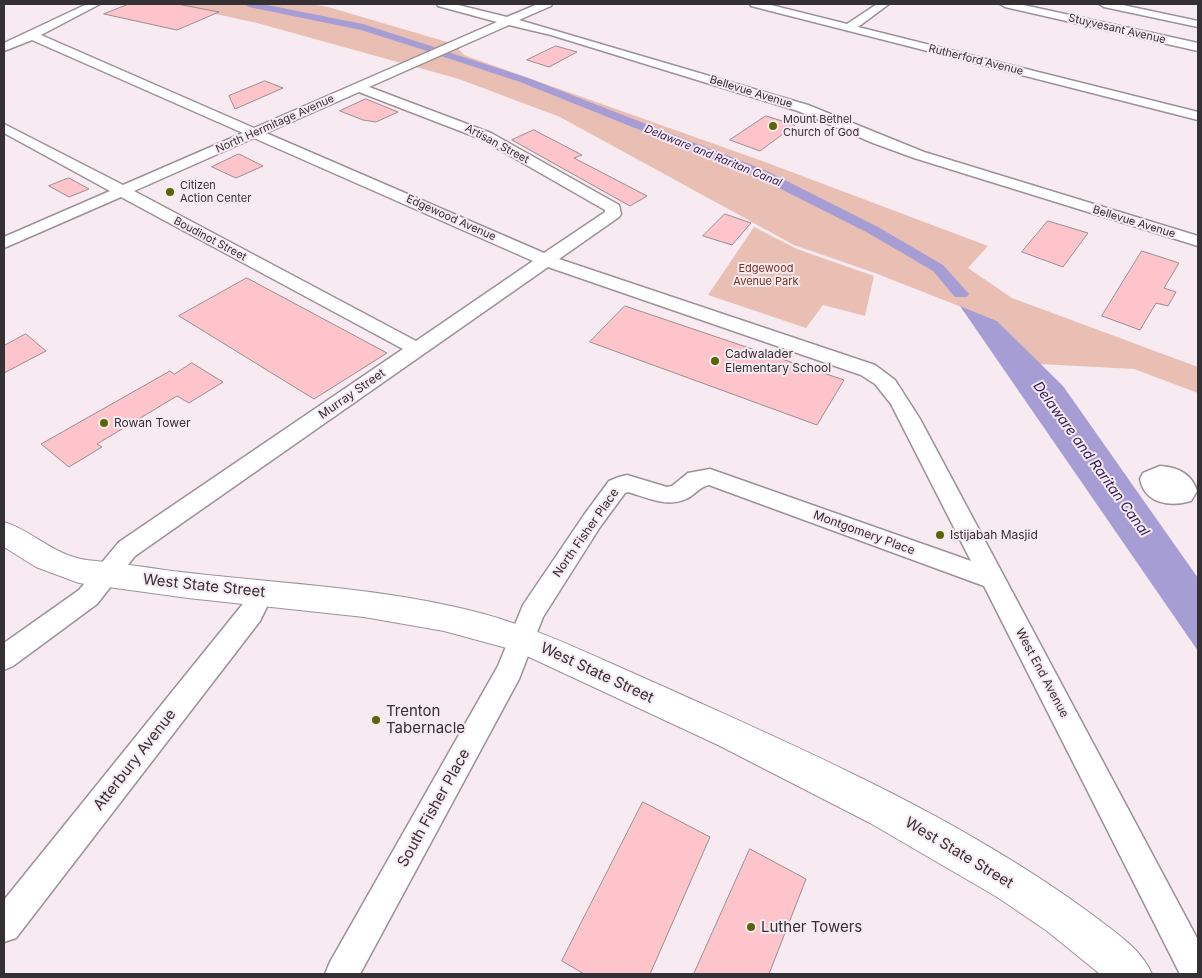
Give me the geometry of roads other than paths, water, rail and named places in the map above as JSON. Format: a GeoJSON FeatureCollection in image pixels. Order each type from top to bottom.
{"type":"FeatureCollection","features":[{"type":"Feature","properties":{"kind":"street"},"geometry":{"type":"LineString","coordinates":[[5,45],[31,35],[95,4]]}},
{"type":"Feature","properties":{"kind":"street","name":"Bellevue Avenue"},"geometry":{"type":"LineString","coordinates":[[442,4],[509,20],[803,108],[878,140],[920,155],[1198,241]]}},
{"type":"Feature","properties":{"kind":"street","name":"North Hermitage Avenue"},"geometry":{"type":"LineString","coordinates":[[4,243],[547,4]]}},
{"type":"Feature","properties":{"kind":"street","name":"Rutherford Avenue"},"geometry":{"type":"LineString","coordinates":[[755,4],[1198,116]]}},
{"type":"Feature","properties":{"kind":"street"},"geometry":{"type":"LineString","coordinates":[[848,28],[884,4]]}},
{"type":"Feature","properties":{"kind":"street","name":"Stuyvesant Avenue"},"geometry":{"type":"LineString","coordinates":[[1006,4],[1021,5],[1198,47]]}},
{"type":"Feature","properties":{"kind":"street"},"geometry":{"type":"LineString","coordinates":[[1104,4],[1198,24]]}},
{"type":"Feature","properties":{"kind":"street","name":"Edgewood Avenue"},"geometry":{"type":"LineString","coordinates":[[31,35],[545,260],[860,367],[881,377]]}},
{"type":"Feature","properties":{"kind":"street","name":"Artisan Street"},"geometry":{"type":"LineString","coordinates":[[358,87],[486,136],[613,208],[613,214],[605,220]]}},
{"type":"Feature","properties":{"kind":"street","name":"Boudinot Street"},"geometry":{"type":"LineString","coordinates":[[4,128],[417,349]]}},
{"type":"Feature","properties":{"kind":"street","name":"Murray Street"},"geometry":{"type":"LineString","coordinates":[[4,658],[88,597],[105,574],[128,549],[605,220]]}},
{"type":"Feature","properties":{"kind":"street","name":"West End Avenue"},"geometry":{"type":"LineString","coordinates":[[881,377],[891,386],[905,411],[1195,973]]}},
{"type":"Feature","properties":{"kind":"street","name":"North Fisher Place"},"geometry":{"type":"LineString","coordinates":[[522,638],[532,613],[592,521],[617,487],[627,483],[667,495],[678,493],[696,479],[703,477],[735,486]]}},
{"type":"Feature","properties":{"kind":"street","name":"Montgomery Place"},"geometry":{"type":"LineString","coordinates":[[735,486],[993,579]]}},
{"type":"Feature","properties":{"kind":"street","name":"West State Street"},"geometry":{"type":"LineString","coordinates":[[4,533],[46,559],[79,571],[161,582],[262,592],[443,617],[483,626],[522,638],[871,801],[984,865],[1031,896],[1076,929],[1131,974]]}},
{"type":"Feature","properties":{"kind":"street","name":"Atterbury Avenue"},"geometry":{"type":"LineString","coordinates":[[4,926],[251,613],[262,592]]}},
{"type":"Feature","properties":{"kind":"street","name":"South Fisher Place"},"geometry":{"type":"LineString","coordinates":[[342,974],[510,671],[522,638]]}},
{"type":"Feature","properties":{"kind":"water"},"geometry":{"type":"Polygon","coordinates":[[[960,306],[997,321],[1063,386],[1198,578],[1198,651],[960,306]]]}},
{"type":"Feature","properties":{"kind":"waterway","name":"Delaware and Raritan Canal"},"geometry":{"type":"LineString","coordinates":[[249,4],[363,27],[430,49]]}},
{"type":"Feature","properties":{"kind":"waterway","name":"Delaware and Raritan Canal"},"geometry":{"type":"LineString","coordinates":[[445,54],[524,80],[762,174],[873,230],[938,268],[961,294]]}},
{"type":"Feature","properties":{"kind":"place","name":"Mount Bethel Church of God"},"geometry":{"type":"Point","coordinates":[773,126]}},
{"type":"Feature","properties":{"kind":"place","name":"Citizen Action Center"},"geometry":{"type":"Point","coordinates":[170,192]}},
{"type":"Feature","properties":{"kind":"place","name":"Cadwalader Elementary School"},"geometry":{"type":"Point","coordinates":[715,361]}},
{"type":"Feature","properties":{"kind":"place","name":"Rowan Tower"},"geometry":{"type":"Point","coordinates":[104,423]}},
{"type":"Feature","properties":{"kind":"place","name":"Istijabah Masjid"},"geometry":{"type":"Point","coordinates":[940,535]}},
{"type":"Feature","properties":{"kind":"place","name":"Trenton Tabernacle"},"geometry":{"type":"Point","coordinates":[376,720]}},
{"type":"Feature","properties":{"kind":"place","name":"Luther Towers"},"geometry":{"type":"Point","coordinates":[751,927]}},
{"type":"Feature","properties":{"kind":"park label","name":"Edgewood Avenue Park"},"geometry":{"type":"Point","coordinates":[766,275]}}]}
